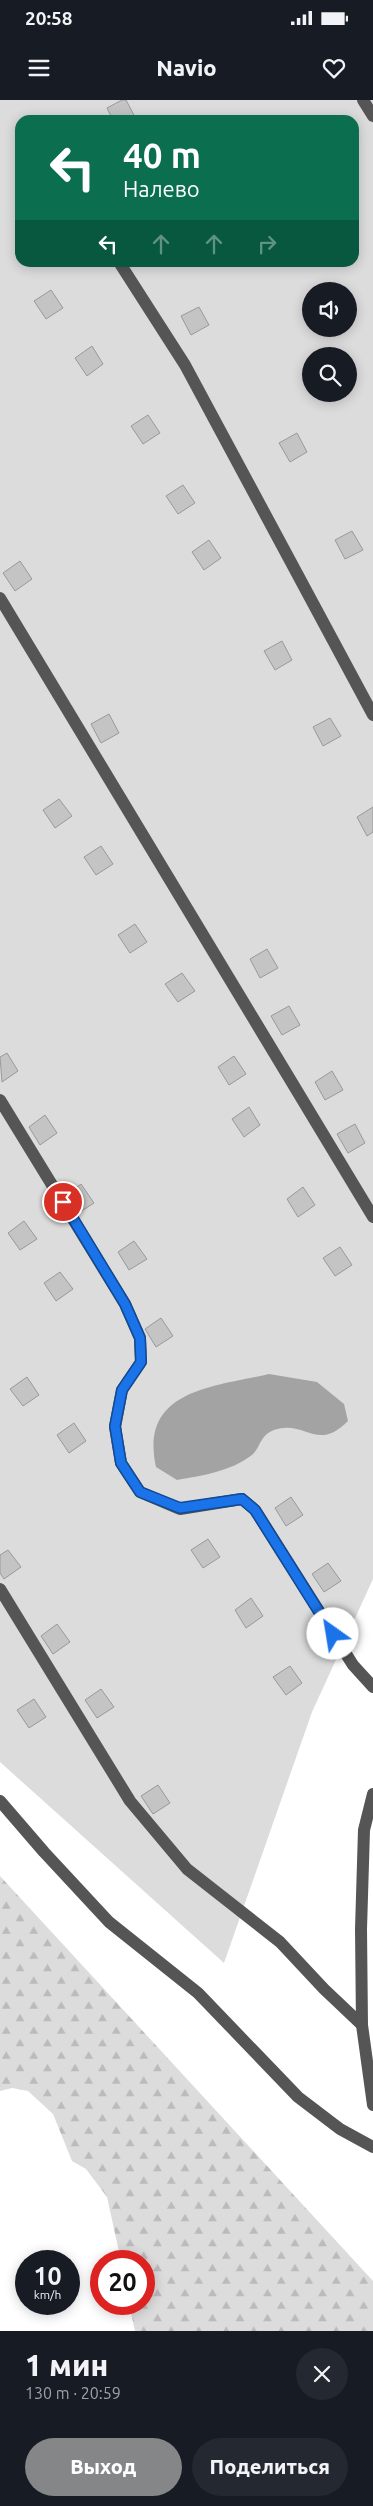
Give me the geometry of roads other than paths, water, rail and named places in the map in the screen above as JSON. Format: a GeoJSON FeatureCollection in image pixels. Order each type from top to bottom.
{"type":"FeatureCollection","features":[{"type":"Feature","properties":{"kind":"street"},"geometry":{"type":"LineString","coordinates":[[363,100],[373,116]]}},
{"type":"Feature","properties":{"kind":"street"},"geometry":{"type":"LineString","coordinates":[[122,267],[186,365],[373,715]]}},
{"type":"Feature","properties":{"kind":"street"},"geometry":{"type":"LineString","coordinates":[[0,598],[373,1217]]}},
{"type":"Feature","properties":{"kind":"street"},"geometry":{"type":"LineString","coordinates":[[0,1100],[125,1304],[140,1338],[141,1362],[122,1390],[115,1426],[121,1463],[140,1492],[180,1508],[242,1499],[255,1510],[353,1665],[373,1687]]}},
{"type":"Feature","properties":{"kind":"street"},"geometry":{"type":"LineString","coordinates":[[0,1590],[130,1801],[187,1870],[280,1942],[324,1989],[362,2025]]}},
{"type":"Feature","properties":{"kind":"street"},"geometry":{"type":"LineString","coordinates":[[373,1794],[364,1830],[362,2025],[373,2105]]}},
{"type":"Feature","properties":{"kind":"street"},"geometry":{"type":"LineString","coordinates":[[0,1801],[109,1922],[198,1993],[298,2097],[340,2129],[373,2147]]}}]}
